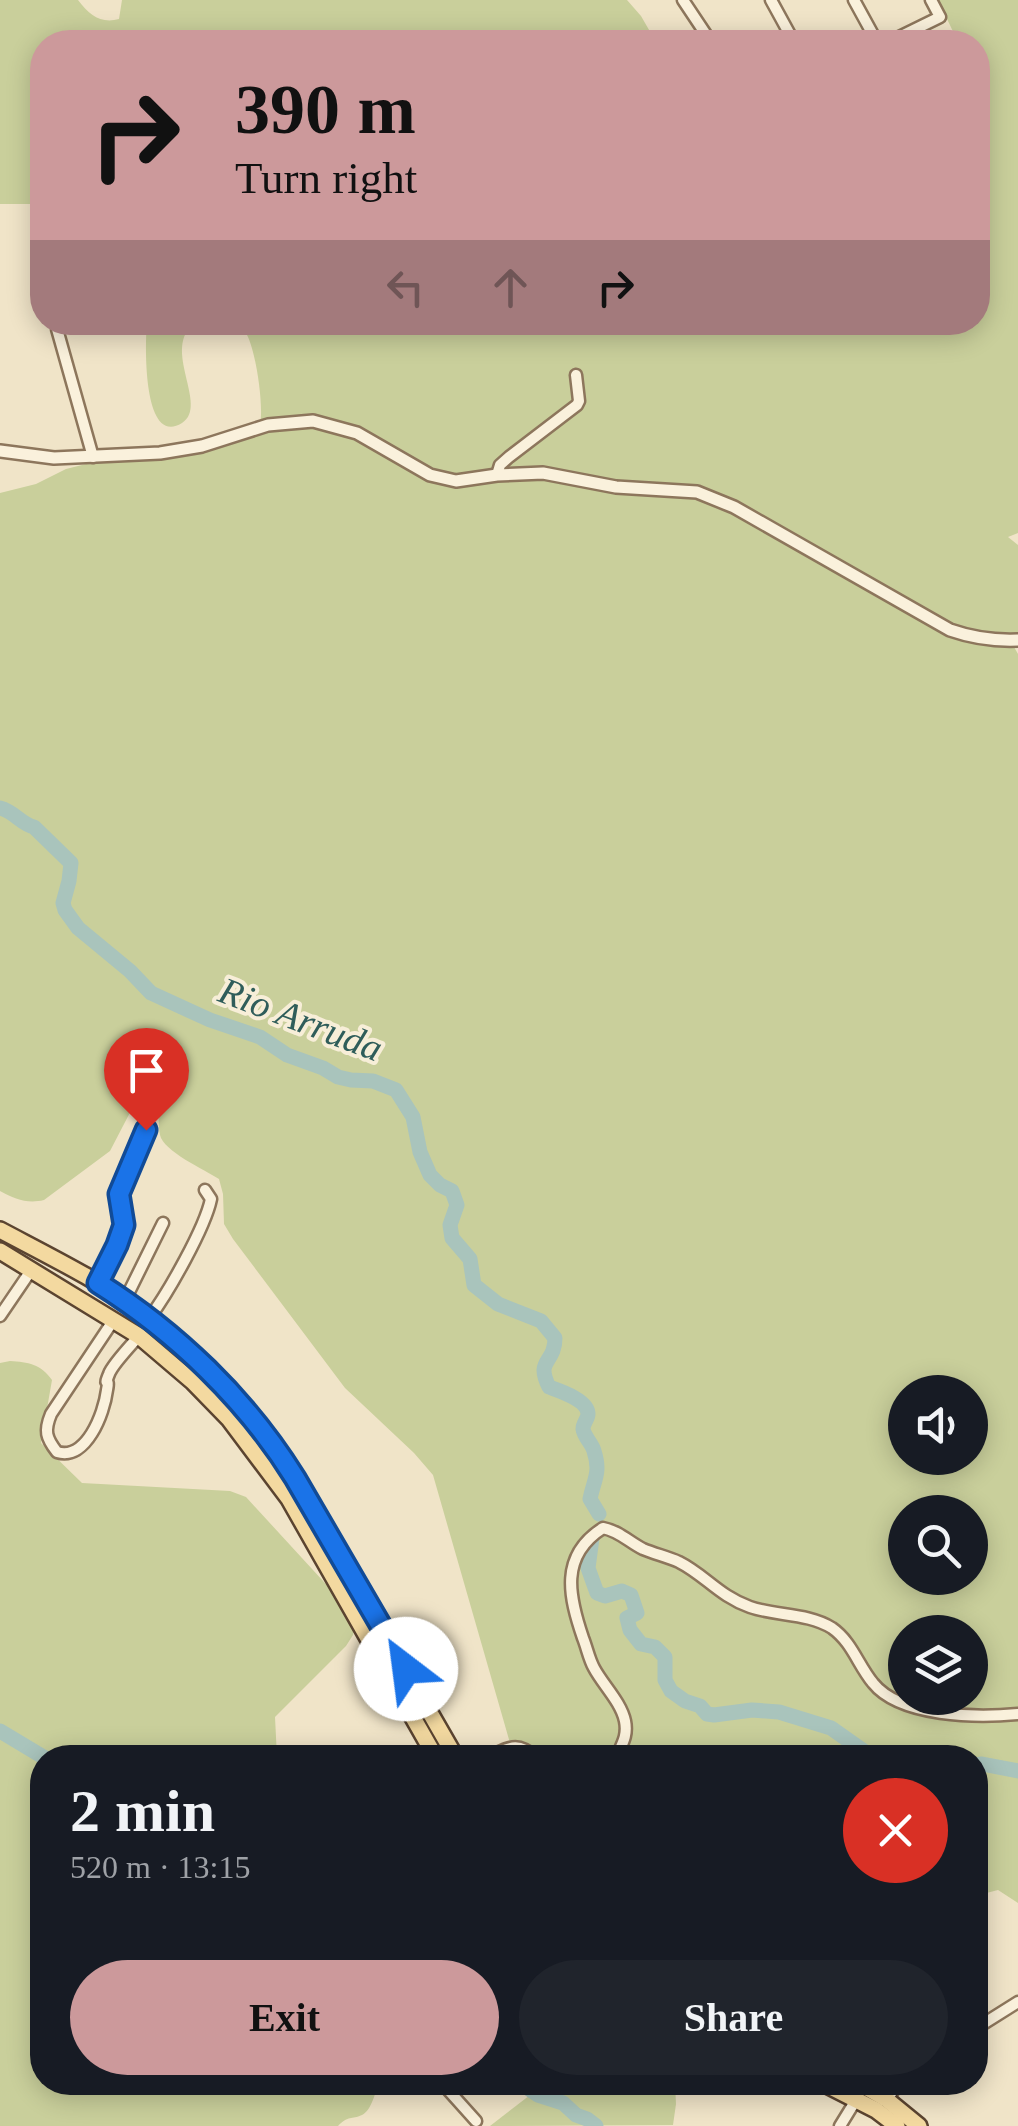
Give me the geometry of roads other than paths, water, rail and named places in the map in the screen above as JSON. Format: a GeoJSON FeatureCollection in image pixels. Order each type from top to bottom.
{"type":"FeatureCollection","features":[{"type":"Feature","properties":{"kind":"main road"},"geometry":{"type":"LineString","coordinates":[[0,1230],[98,1283],[150,1317],[216,1378],[280,1454],[448,1745]]}},
{"type":"Feature","properties":{"kind":"main road"},"geometry":{"type":"LineString","coordinates":[[0,1251],[138,1336],[229,1418],[289,1500],[429,1745]]}},
{"type":"Feature","properties":{"kind":"main road"},"geometry":{"type":"LineString","coordinates":[[846,2095],[898,2126]]}},
{"type":"Feature","properties":{"kind":"main road"},"geometry":{"type":"LineString","coordinates":[[879,2095],[919,2126]]}},
{"type":"Feature","properties":{"kind":"street"},"geometry":{"type":"LineString","coordinates":[[683,0],[702,30]]}},
{"type":"Feature","properties":{"kind":"street"},"geometry":{"type":"LineString","coordinates":[[771,0],[787,30]]}},
{"type":"Feature","properties":{"kind":"street"},"geometry":{"type":"LineString","coordinates":[[854,0],[870,30]]}},
{"type":"Feature","properties":{"kind":"street"},"geometry":{"type":"LineString","coordinates":[[913,30],[940,17],[932,0]]}},
{"type":"Feature","properties":{"kind":"street"},"geometry":{"type":"LineString","coordinates":[[59,335],[93,457]]}},
{"type":"Feature","properties":{"kind":"street"},"geometry":{"type":"LineString","coordinates":[[497,474],[508,456],[577,405],[576,375]]}},
{"type":"Feature","properties":{"kind":"street"},"geometry":{"type":"LineString","coordinates":[[0,452],[54,458],[160,453],[202,446],[268,425],[312,421],[357,433],[430,475],[456,481],[497,474],[544,473],[616,487],[697,492],[734,507],[950,630],[970,638],[1018,640]]}},
{"type":"Feature","properties":{"kind":"street"},"geometry":{"type":"LineString","coordinates":[[98,1283],[124,1225],[119,1194],[146,1130]]}},
{"type":"Feature","properties":{"kind":"street"},"geometry":{"type":"LineString","coordinates":[[150,1317],[206,1214],[210,1200],[206,1190]]}},
{"type":"Feature","properties":{"kind":"street"},"geometry":{"type":"LineString","coordinates":[[125,1300],[163,1223]]}},
{"type":"Feature","properties":{"kind":"street"},"geometry":{"type":"LineString","coordinates":[[0,1316],[32,1270]]}},
{"type":"Feature","properties":{"kind":"street"},"geometry":{"type":"LineString","coordinates":[[112,1320],[46,1425],[47,1438],[57,1452],[72,1454],[89,1439],[108,1391],[107,1379],[112,1368],[138,1336]]}},
{"type":"Feature","properties":{"kind":"street"},"geometry":{"type":"LineString","coordinates":[[622,1745],[627,1735],[624,1716],[593,1667],[574,1611],[569,1576],[573,1562],[593,1534],[603,1528],[682,1563],[725,1596],[754,1608],[831,1628],[855,1654],[870,1681],[898,1703],[950,1713],[1018,1714]]}},
{"type":"Feature","properties":{"kind":"street"},"geometry":{"type":"LineString","coordinates":[[988,2020],[1018,2002]]}},
{"type":"Feature","properties":{"kind":"street"},"geometry":{"type":"LineString","coordinates":[[453,2095],[476,2121]]}},
{"type":"Feature","properties":{"kind":"street"},"geometry":{"type":"LineString","coordinates":[[886,2099],[890,2095]]}},
{"type":"Feature","properties":{"kind":"street"},"geometry":{"type":"LineString","coordinates":[[840,2126],[856,2100]]}},
{"type":"Feature","properties":{"kind":"waterway","name":"Rio Arruda"},"geometry":{"type":"LineString","coordinates":[[0,808],[34,827],[71,863],[65,910],[78,928],[151,993],[260,1037],[287,1055],[338,1077],[373,1081],[396,1090],[413,1117],[420,1152],[430,1175],[452,1191],[457,1205],[450,1225],[452,1238],[470,1259],[474,1285],[498,1304],[541,1321],[555,1338],[545,1378],[549,1387],[573,1397],[587,1409],[583,1429],[597,1465],[590,1499],[599,1514]]}},
{"type":"Feature","properties":{"kind":"waterway","name":"Rio Arruda"},"geometry":{"type":"LineString","coordinates":[[592,1538],[588,1568],[597,1593],[605,1596],[622,1591],[631,1595],[637,1613],[627,1618],[630,1630],[641,1644],[655,1647],[665,1657],[665,1680],[671,1691],[707,1714],[779,1712],[831,1728],[855,1745]]}},
{"type":"Feature","properties":{"kind":"waterway"},"geometry":{"type":"LineString","coordinates":[[0,1731],[30,1749]]}},
{"type":"Feature","properties":{"kind":"waterway","name":"Rio Arruda"},"geometry":{"type":"LineString","coordinates":[[988,1765],[1018,1771]]}},
{"type":"Feature","properties":{"kind":"waterway"},"geometry":{"type":"LineString","coordinates":[[538,2095],[563,2103],[596,2126]]}}]}
